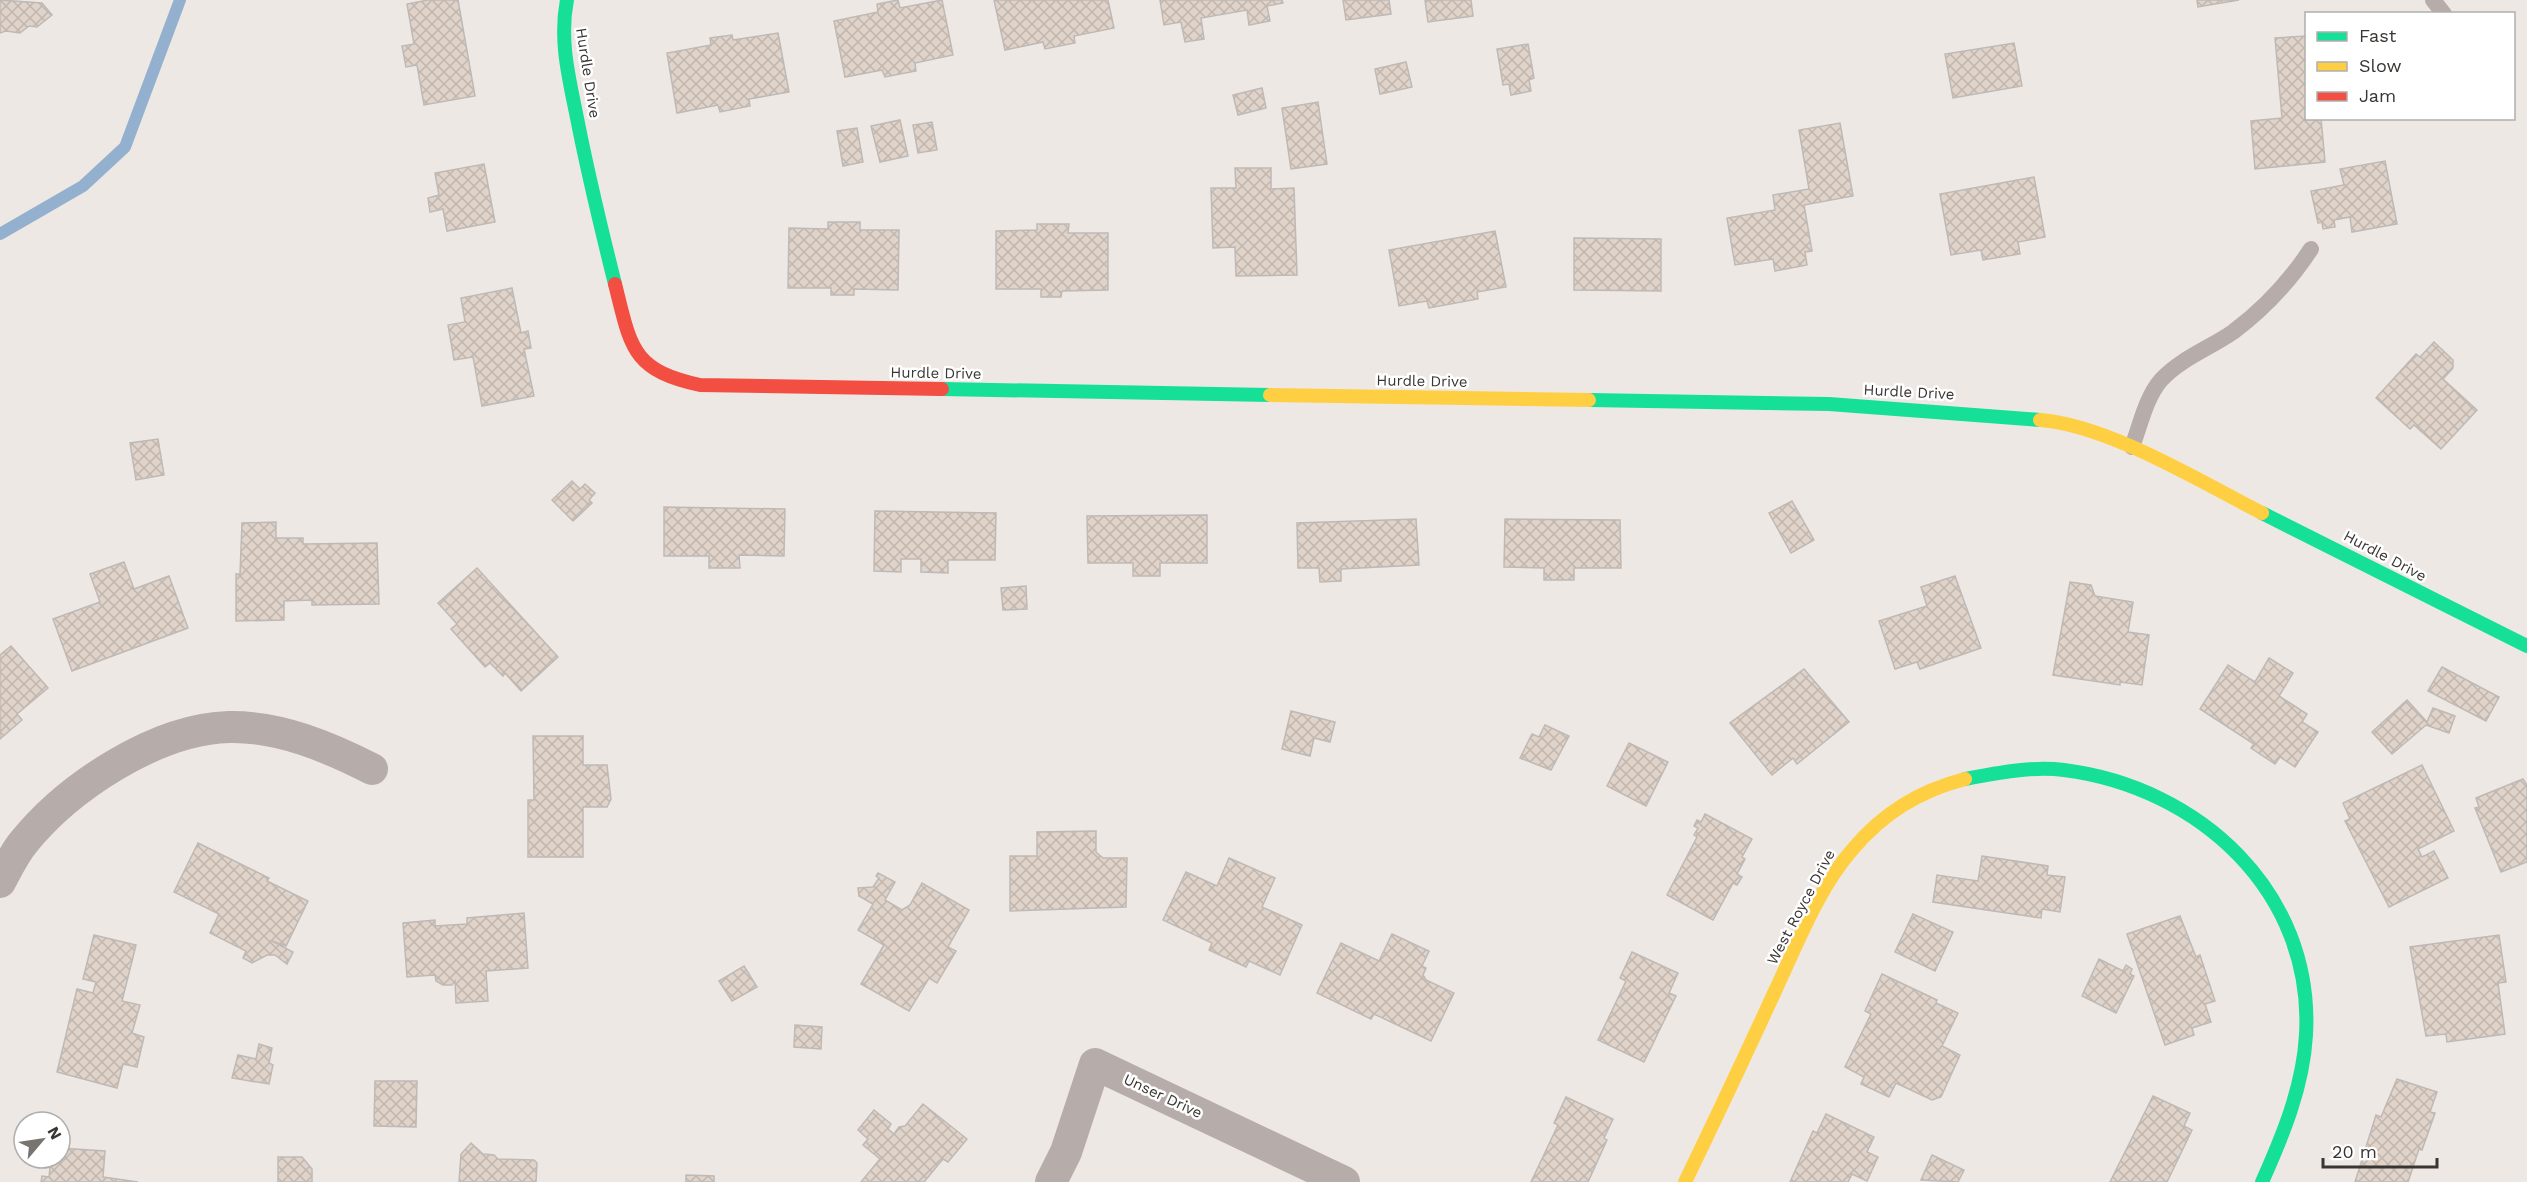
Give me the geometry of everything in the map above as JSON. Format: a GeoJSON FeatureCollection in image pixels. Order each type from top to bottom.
{"type":"FeatureCollection","features":[{"type":"Feature","properties":{"kind":"street","name":"Hurdle Drive"},"geometry":{"type":"LineString","coordinates":[[567,0],[562,19],[564,51],[590,183],[625,324],[636,351],[647,364],[669,378],[700,385],[1829,404],[2046,420],[2102,435],[2132,447],[2527,646]]}},
{"type":"Feature","properties":{"kind":"street"},"geometry":{"type":"LineString","coordinates":[[0,882],[21,845],[72,795],[150,746],[190,733],[228,727],[248,728],[310,741],[372,769]]}},
{"type":"Feature","properties":{"kind":"street","name":"West Royce Drive"},"geometry":{"type":"LineString","coordinates":[[1685,1182],[1801,938],[1845,858],[1898,807],[1931,789],[1983,774],[2019,769],[2055,768],[2094,773],[2153,794],[2205,824],[2245,860],[2266,888],[2292,939],[2307,1012],[2306,1053],[2299,1086],[2262,1182]]}},
{"type":"Feature","properties":{"kind":"street","name":"Unser Drive"},"geometry":{"type":"LineString","coordinates":[[1051,1182],[1066,1152],[1095,1064],[1344,1182]]}},
{"type":"Feature","properties":{"kind":"lane"},"geometry":{"type":"LineString","coordinates":[[2433,0],[2442,12]]}},
{"type":"Feature","properties":{"kind":"lane"},"geometry":{"type":"LineString","coordinates":[[2132,447],[2151,397],[2161,380],[2182,363],[2234,331],[2289,281],[2312,249]]}},
{"type":"Feature","properties":{"kind":"building"},"geometry":{"type":"Polygon","coordinates":[[[0,0],[42,3],[52,15],[37,27],[29,26],[20,33],[6,31],[0,33],[0,0]]]}},
{"type":"Feature","properties":{"kind":"building"},"geometry":{"type":"Polygon","coordinates":[[[428,0],[458,0],[475,96],[424,105],[417,65],[406,67],[402,46],[414,44],[407,4],[428,0]]]}},
{"type":"Feature","properties":{"kind":"building"},"geometry":{"type":"Polygon","coordinates":[[[898,0],[900,8],[942,0],[953,55],[915,63],[916,71],[885,77],[882,70],[845,77],[834,21],[878,12],[877,4],[898,0]]]}},
{"type":"Feature","properties":{"kind":"building"},"geometry":{"type":"Polygon","coordinates":[[[994,0],[1108,0],[1114,28],[1074,36],[1075,43],[1045,49],[1043,42],[1005,50],[994,0]]]}},
{"type":"Feature","properties":{"kind":"building"},"geometry":{"type":"Polygon","coordinates":[[[1160,0],[1282,0],[1283,3],[1267,6],[1270,21],[1249,25],[1247,10],[1201,18],[1204,39],[1185,42],[1181,22],[1164,25],[1160,0]]]}},
{"type":"Feature","properties":{"kind":"building"},"geometry":{"type":"Polygon","coordinates":[[[1343,0],[1389,0],[1391,14],[1346,20],[1343,0]]]}},
{"type":"Feature","properties":{"kind":"building"},"geometry":{"type":"Polygon","coordinates":[[[1425,0],[1471,0],[1473,16],[1428,22],[1425,0]]]}},
{"type":"Feature","properties":{"kind":"building"},"geometry":{"type":"Polygon","coordinates":[[[2197,0],[2239,0],[2198,7],[2197,0]]]}},
{"type":"Feature","properties":{"kind":"building"},"geometry":{"type":"Polygon","coordinates":[[[778,33],[789,92],[749,99],[750,106],[720,112],[718,105],[677,113],[667,53],[711,45],[710,38],[732,35],[733,40],[778,33]]]}},
{"type":"Feature","properties":{"kind":"building"},"geometry":{"type":"Polygon","coordinates":[[[2305,36],[2305,120],[2321,120],[2325,162],[2255,169],[2251,121],[2282,118],[2275,38],[2305,36]]]}},
{"type":"Feature","properties":{"kind":"building"},"geometry":{"type":"Polygon","coordinates":[[[2014,43],[2022,86],[1953,98],[1945,54],[2014,43]]]}},
{"type":"Feature","properties":{"kind":"building"},"geometry":{"type":"Polygon","coordinates":[[[1528,44],[1534,78],[1529,80],[1531,91],[1511,95],[1509,84],[1503,85],[1497,49],[1528,44]]]}},
{"type":"Feature","properties":{"kind":"building"},"geometry":{"type":"Polygon","coordinates":[[[1406,62],[1412,87],[1380,94],[1375,69],[1406,62]]]}},
{"type":"Feature","properties":{"kind":"building"},"geometry":{"type":"Polygon","coordinates":[[[1262,88],[1266,108],[1238,115],[1233,95],[1262,88]]]}},
{"type":"Feature","properties":{"kind":"building"},"geometry":{"type":"Polygon","coordinates":[[[1318,102],[1327,164],[1291,169],[1282,108],[1318,102]]]}},
{"type":"Feature","properties":{"kind":"building"},"geometry":{"type":"Polygon","coordinates":[[[900,120],[908,156],[880,162],[871,126],[900,120]]]}},
{"type":"Feature","properties":{"kind":"building"},"geometry":{"type":"Polygon","coordinates":[[[932,122],[937,150],[918,153],[913,125],[932,122]]]}},
{"type":"Feature","properties":{"kind":"building"},"geometry":{"type":"Polygon","coordinates":[[[1840,123],[1853,196],[1804,205],[1812,251],[1805,252],[1807,265],[1775,271],[1773,259],[1735,265],[1727,218],[1775,210],[1773,195],[1809,189],[1799,130],[1840,123]]]}},
{"type":"Feature","properties":{"kind":"building"},"geometry":{"type":"Polygon","coordinates":[[[857,128],[863,162],[843,166],[837,131],[857,128]]]}},
{"type":"Feature","properties":{"kind":"building"},"geometry":{"type":"Polygon","coordinates":[[[2385,161],[2397,224],[2352,232],[2350,217],[2334,220],[2335,227],[2323,229],[2322,222],[2318,223],[2311,191],[2344,185],[2340,169],[2385,161]]]}},
{"type":"Feature","properties":{"kind":"building"},"geometry":{"type":"Polygon","coordinates":[[[484,164],[495,222],[447,231],[443,209],[430,212],[428,198],[439,195],[435,173],[484,164]]]}},
{"type":"Feature","properties":{"kind":"building"},"geometry":{"type":"Polygon","coordinates":[[[1235,168],[1271,168],[1271,189],[1294,188],[1297,275],[1236,276],[1235,247],[1213,248],[1211,188],[1236,188],[1235,168]]]}},
{"type":"Feature","properties":{"kind":"building"},"geometry":{"type":"Polygon","coordinates":[[[2034,177],[2045,237],[2018,242],[2020,254],[1983,260],[1981,250],[1951,255],[1940,194],[2034,177]]]}},
{"type":"Feature","properties":{"kind":"building"},"geometry":{"type":"Polygon","coordinates":[[[828,222],[860,222],[860,230],[899,230],[898,290],[854,289],[854,295],[831,295],[831,288],[788,288],[789,228],[828,229],[828,222]]]}},
{"type":"Feature","properties":{"kind":"building"},"geometry":{"type":"Polygon","coordinates":[[[1037,224],[1069,224],[1068,233],[1108,233],[1108,290],[1062,291],[1061,297],[1041,297],[1041,289],[996,289],[996,231],[1037,230],[1037,224]]]}},
{"type":"Feature","properties":{"kind":"building"},"geometry":{"type":"Polygon","coordinates":[[[1495,231],[1506,287],[1477,292],[1478,299],[1429,308],[1427,301],[1399,306],[1389,250],[1495,231]]]}},
{"type":"Feature","properties":{"kind":"building"},"geometry":{"type":"Polygon","coordinates":[[[1574,238],[1661,239],[1661,291],[1574,290],[1574,238]]]}},
{"type":"Feature","properties":{"kind":"building"},"geometry":{"type":"Polygon","coordinates":[[[512,288],[521,333],[528,331],[531,348],[524,349],[534,396],[482,406],[473,357],[454,360],[448,325],[465,322],[461,298],[512,288]]]}},
{"type":"Feature","properties":{"kind":"building"},"geometry":{"type":"Polygon","coordinates":[[[2434,342],[2453,360],[2453,368],[2443,379],[2477,410],[2441,449],[2414,425],[2410,429],[2376,398],[2416,354],[2420,357],[2434,342]]]}},
{"type":"Feature","properties":{"kind":"building"},"geometry":{"type":"Polygon","coordinates":[[[158,439],[164,475],[136,480],[130,443],[158,439]]]}},
{"type":"Feature","properties":{"kind":"building"},"geometry":{"type":"Polygon","coordinates":[[[572,481],[580,489],[585,484],[595,493],[589,500],[592,503],[573,521],[552,500],[572,481]]]}},
{"type":"Feature","properties":{"kind":"building"},"geometry":{"type":"Polygon","coordinates":[[[1792,501],[1814,540],[1791,553],[1769,513],[1792,501]]]}},
{"type":"Feature","properties":{"kind":"building"},"geometry":{"type":"Polygon","coordinates":[[[664,507],[785,509],[784,556],[739,555],[740,568],[709,568],[709,556],[664,556],[664,507]]]}},
{"type":"Feature","properties":{"kind":"building"},"geometry":{"type":"Polygon","coordinates":[[[875,511],[996,513],[995,560],[948,560],[948,573],[921,572],[921,559],[901,559],[901,572],[874,571],[875,511]]]}},
{"type":"Feature","properties":{"kind":"building"},"geometry":{"type":"Polygon","coordinates":[[[1207,515],[1207,563],[1160,563],[1160,576],[1133,576],[1133,563],[1088,563],[1087,516],[1207,515]]]}},
{"type":"Feature","properties":{"kind":"building"},"geometry":{"type":"Polygon","coordinates":[[[1416,519],[1419,565],[1341,569],[1341,581],[1320,582],[1319,568],[1298,568],[1297,523],[1416,519]]]}},
{"type":"Feature","properties":{"kind":"building"},"geometry":{"type":"Polygon","coordinates":[[[1505,519],[1620,520],[1621,568],[1574,568],[1574,580],[1544,580],[1544,568],[1504,567],[1505,519]]]}},
{"type":"Feature","properties":{"kind":"building"},"geometry":{"type":"Polygon","coordinates":[[[276,522],[276,538],[303,538],[303,544],[377,543],[379,604],[312,605],[312,600],[284,601],[284,620],[236,621],[236,574],[240,574],[242,523],[276,522]]]}},
{"type":"Feature","properties":{"kind":"building"},"geometry":{"type":"Polygon","coordinates":[[[124,562],[134,589],[169,576],[188,628],[72,671],[53,619],[100,602],[90,574],[124,562]]]}},
{"type":"Feature","properties":{"kind":"building"},"geometry":{"type":"Polygon","coordinates":[[[477,568],[558,657],[521,691],[505,673],[503,676],[490,663],[485,667],[451,629],[457,624],[438,603],[477,568]]]}},
{"type":"Feature","properties":{"kind":"building"},"geometry":{"type":"Polygon","coordinates":[[[1955,576],[1981,648],[1920,669],[1917,662],[1895,669],[1879,621],[1927,606],[1921,587],[1955,576]]]}},
{"type":"Feature","properties":{"kind":"building"},"geometry":{"type":"Polygon","coordinates":[[[2070,582],[2091,585],[2095,596],[2133,602],[2128,632],[2149,635],[2142,685],[2120,682],[2120,685],[2053,675],[2070,582]]]}},
{"type":"Feature","properties":{"kind":"building"},"geometry":{"type":"Polygon","coordinates":[[[1026,586],[1027,609],[1003,610],[1001,588],[1026,586]]]}},
{"type":"Feature","properties":{"kind":"building"},"geometry":{"type":"Polygon","coordinates":[[[11,646],[48,688],[17,714],[22,720],[0,739],[0,655],[11,646]]]}},
{"type":"Feature","properties":{"kind":"building"},"geometry":{"type":"Polygon","coordinates":[[[2269,658],[2293,673],[2279,696],[2307,714],[2302,722],[2318,732],[2295,767],[2280,757],[2275,764],[2251,748],[2254,744],[2200,709],[2228,665],[2255,682],[2269,658]]]}},
{"type":"Feature","properties":{"kind":"building"},"geometry":{"type":"Polygon","coordinates":[[[2442,667],[2499,697],[2486,721],[2428,691],[2442,667]]]}},
{"type":"Feature","properties":{"kind":"building"},"geometry":{"type":"Polygon","coordinates":[[[1804,669],[1849,722],[1797,764],[1793,758],[1772,775],[1730,723],[1804,669]]]}},
{"type":"Feature","properties":{"kind":"building"},"geometry":{"type":"Polygon","coordinates":[[[2407,700],[2427,722],[2433,708],[2455,716],[2449,733],[2426,725],[2392,754],[2372,732],[2407,700]]]}},
{"type":"Feature","properties":{"kind":"building"},"geometry":{"type":"Polygon","coordinates":[[[1291,711],[1335,722],[1330,742],[1314,738],[1310,756],[1282,749],[1291,711]]]}},
{"type":"Feature","properties":{"kind":"building"},"geometry":{"type":"Polygon","coordinates":[[[1545,725],[1569,736],[1551,770],[1520,758],[1532,734],[1539,737],[1545,725]]]}},
{"type":"Feature","properties":{"kind":"building"},"geometry":{"type":"Polygon","coordinates":[[[533,736],[583,736],[583,765],[607,765],[611,799],[607,807],[583,807],[583,857],[528,857],[528,800],[534,800],[533,736]]]}},
{"type":"Feature","properties":{"kind":"building"},"geometry":{"type":"Polygon","coordinates":[[[1629,743],[1668,762],[1646,806],[1607,786],[1629,743]]]}},
{"type":"Feature","properties":{"kind":"building"},"geometry":{"type":"Polygon","coordinates":[[[2422,765],[2454,831],[2418,849],[2422,857],[2434,851],[2448,878],[2389,907],[2345,821],[2350,819],[2343,803],[2422,765]]]}},
{"type":"Feature","properties":{"kind":"building"},"geometry":{"type":"Polygon","coordinates":[[[2523,779],[2527,785],[2527,862],[2501,872],[2475,808],[2479,807],[2476,798],[2523,779]]]}},
{"type":"Feature","properties":{"kind":"building"},"geometry":{"type":"Polygon","coordinates":[[[1705,814],[1752,839],[1742,857],[1745,859],[1737,874],[1742,877],[1737,885],[1733,883],[1713,920],[1667,895],[1697,837],[1694,835],[1698,828],[1694,826],[1697,820],[1701,822],[1705,814]]]}},
{"type":"Feature","properties":{"kind":"building"},"geometry":{"type":"Polygon","coordinates":[[[1096,831],[1096,852],[1103,858],[1127,858],[1126,907],[1010,911],[1010,856],[1037,856],[1037,832],[1096,831]]]}},
{"type":"Feature","properties":{"kind":"building"},"geometry":{"type":"Polygon","coordinates":[[[198,843],[269,878],[267,881],[308,901],[286,946],[272,941],[293,952],[287,964],[275,955],[267,955],[252,963],[243,958],[246,951],[210,933],[219,914],[174,892],[198,843]]]}},
{"type":"Feature","properties":{"kind":"building"},"geometry":{"type":"Polygon","coordinates":[[[1982,856],[2048,866],[2047,875],[2065,877],[2060,912],[2042,909],[2041,918],[1933,902],[1937,875],[1978,881],[1982,856]]]}},
{"type":"Feature","properties":{"kind":"building"},"geometry":{"type":"Polygon","coordinates":[[[1229,858],[1275,878],[1262,907],[1302,925],[1280,975],[1249,961],[1246,967],[1209,950],[1212,943],[1163,920],[1186,872],[1217,886],[1229,858]]]}},
{"type":"Feature","properties":{"kind":"building"},"geometry":{"type":"Polygon","coordinates":[[[878,873],[895,882],[885,900],[902,910],[910,905],[922,883],[969,910],[948,947],[956,951],[937,983],[929,978],[909,1011],[861,984],[884,945],[858,930],[873,904],[859,896],[858,888],[873,887],[879,878],[876,876],[878,873]]]}},
{"type":"Feature","properties":{"kind":"building"},"geometry":{"type":"Polygon","coordinates":[[[524,913],[528,968],[486,971],[488,1001],[456,1003],[455,981],[452,985],[443,985],[436,981],[435,975],[407,977],[403,923],[435,920],[435,926],[467,924],[467,918],[524,913]]]}},
{"type":"Feature","properties":{"kind":"building"},"geometry":{"type":"Polygon","coordinates":[[[1913,914],[1953,932],[1935,971],[1895,952],[1913,914]]]}},
{"type":"Feature","properties":{"kind":"building"},"geometry":{"type":"Polygon","coordinates":[[[2180,916],[2196,957],[2200,955],[2215,1001],[2205,1004],[2211,1022],[2192,1028],[2194,1035],[2165,1045],[2127,934],[2180,916]]]}},
{"type":"Feature","properties":{"kind":"building"},"geometry":{"type":"Polygon","coordinates":[[[1392,934],[1429,951],[1422,966],[1426,968],[1423,975],[1426,980],[1454,993],[1431,1041],[1374,1014],[1371,1019],[1317,993],[1341,943],[1379,961],[1392,934]]]}},
{"type":"Feature","properties":{"kind":"building"},"geometry":{"type":"Polygon","coordinates":[[[94,935],[136,945],[122,1001],[140,1005],[132,1033],[144,1037],[137,1067],[123,1064],[117,1088],[57,1072],[77,989],[93,993],[96,982],[83,979],[94,935]]]}},
{"type":"Feature","properties":{"kind":"building"},"geometry":{"type":"Polygon","coordinates":[[[2499,935],[2506,982],[2498,983],[2505,1034],[2447,1042],[2446,1034],[2426,1036],[2410,947],[2499,935]]]}},
{"type":"Feature","properties":{"kind":"building"},"geometry":{"type":"Polygon","coordinates":[[[1632,952],[1678,973],[1669,993],[1676,996],[1644,1062],[1598,1040],[1626,981],[1620,978],[1632,952]]]}},
{"type":"Feature","properties":{"kind":"building"},"geometry":{"type":"Polygon","coordinates":[[[2099,959],[2123,971],[2126,965],[2132,969],[2130,974],[2134,976],[2116,1013],[2082,996],[2099,959]]]}},
{"type":"Feature","properties":{"kind":"building"},"geometry":{"type":"Polygon","coordinates":[[[744,966],[757,987],[732,1001],[719,981],[744,966]]]}},
{"type":"Feature","properties":{"kind":"building"},"geometry":{"type":"Polygon","coordinates":[[[1882,974],[1937,1000],[1936,1003],[1958,1013],[1942,1046],[1960,1055],[1941,1097],[1932,1100],[1896,1083],[1889,1097],[1861,1084],[1864,1077],[1845,1067],[1871,1014],[1865,1011],[1882,974]]]}},
{"type":"Feature","properties":{"kind":"building"},"geometry":{"type":"Polygon","coordinates":[[[795,1025],[822,1027],[821,1049],[794,1047],[795,1025]]]}},
{"type":"Feature","properties":{"kind":"building"},"geometry":{"type":"Polygon","coordinates":[[[259,1044],[272,1048],[269,1063],[273,1065],[269,1084],[232,1078],[238,1055],[256,1059],[259,1044]]]}},
{"type":"Feature","properties":{"kind":"building"},"geometry":{"type":"Polygon","coordinates":[[[2397,1079],[2437,1092],[2430,1112],[2435,1113],[2422,1150],[2419,1149],[2408,1182],[2355,1182],[2376,1115],[2381,1117],[2397,1079]]]}},
{"type":"Feature","properties":{"kind":"building"},"geometry":{"type":"Polygon","coordinates":[[[375,1081],[417,1081],[416,1127],[374,1126],[375,1081]]]}},
{"type":"Feature","properties":{"kind":"building"},"geometry":{"type":"Polygon","coordinates":[[[2153,1096],[2190,1113],[2184,1126],[2192,1130],[2167,1182],[2110,1182],[2153,1096]]]}},
{"type":"Feature","properties":{"kind":"building"},"geometry":{"type":"Polygon","coordinates":[[[1566,1097],[1613,1119],[1604,1138],[1607,1140],[1588,1182],[1531,1182],[1558,1125],[1554,1123],[1566,1097]]]}},
{"type":"Feature","properties":{"kind":"building"},"geometry":{"type":"Polygon","coordinates":[[[923,1104],[967,1139],[948,1162],[943,1159],[924,1182],[861,1182],[880,1159],[863,1145],[868,1139],[858,1130],[874,1110],[891,1124],[888,1129],[894,1134],[899,1127],[905,1126],[923,1104]]]}},
{"type":"Feature","properties":{"kind":"building"},"geometry":{"type":"Polygon","coordinates":[[[1826,1114],[1874,1137],[1867,1152],[1878,1157],[1867,1181],[1852,1174],[1848,1182],[1790,1182],[1813,1131],[1817,1133],[1826,1114]]]}},
{"type":"Feature","properties":{"kind":"building"},"geometry":{"type":"Polygon","coordinates":[[[471,1143],[483,1154],[494,1155],[498,1159],[534,1160],[537,1163],[536,1182],[459,1182],[461,1154],[471,1143]]]}},
{"type":"Feature","properties":{"kind":"building"},"geometry":{"type":"Polygon","coordinates":[[[72,1149],[105,1151],[103,1177],[138,1182],[41,1182],[42,1176],[49,1177],[50,1170],[72,1170],[72,1149]]]}},
{"type":"Feature","properties":{"kind":"building"},"geometry":{"type":"Polygon","coordinates":[[[1932,1155],[1964,1170],[1958,1182],[1921,1180],[1932,1155]]]}},
{"type":"Feature","properties":{"kind":"building"},"geometry":{"type":"Polygon","coordinates":[[[278,1157],[302,1157],[312,1169],[312,1182],[278,1182],[278,1157]]]}},
{"type":"Feature","properties":{"kind":"building"},"geometry":{"type":"Polygon","coordinates":[[[686,1175],[714,1176],[714,1182],[686,1182],[686,1175]]]}},
{"type":"Feature","properties":{"kind":"waterway"},"geometry":{"type":"LineString","coordinates":[[0,234],[83,186],[125,147],[180,0]]}},
{"type":"Feature","properties":{"kind":"traffic: fast"},"geometry":{"type":"LineString","coordinates":[[567,0],[564,30],[568,74],[615,284]]}},
{"type":"Feature","properties":{"kind":"traffic: fast"},"geometry":{"type":"LineString","coordinates":[[942,389],[1270,395]]}},
{"type":"Feature","properties":{"kind":"traffic: fast"},"geometry":{"type":"LineString","coordinates":[[1589,400],[1829,404],[2040,420]]}},
{"type":"Feature","properties":{"kind":"traffic: fast"},"geometry":{"type":"LineString","coordinates":[[2262,513],[2527,646]]}},
{"type":"Feature","properties":{"kind":"traffic: fast"},"geometry":{"type":"LineString","coordinates":[[1965,779],[2039,769],[2064,770],[2113,780],[2160,798],[2202,824],[2239,855],[2269,893],[2291,936],[2303,983],[2306,1035],[2296,1092],[2284,1129],[2262,1182]]}},
{"type":"Feature","properties":{"kind":"traffic: slow"},"geometry":{"type":"LineString","coordinates":[[1270,395],[1589,400]]}},
{"type":"Feature","properties":{"kind":"traffic: slow"},"geometry":{"type":"LineString","coordinates":[[2040,420],[2067,424],[2124,443],[2262,513]]}},
{"type":"Feature","properties":{"kind":"traffic: slow"},"geometry":{"type":"LineString","coordinates":[[1685,1182],[1810,917],[1840,865],[1864,837],[1889,814],[1932,790],[1965,779]]}},
{"type":"Feature","properties":{"kind":"traffic: jam"},"geometry":{"type":"LineString","coordinates":[[615,284],[625,324],[638,353],[660,372],[677,379],[700,385],[942,389]]}}]}
